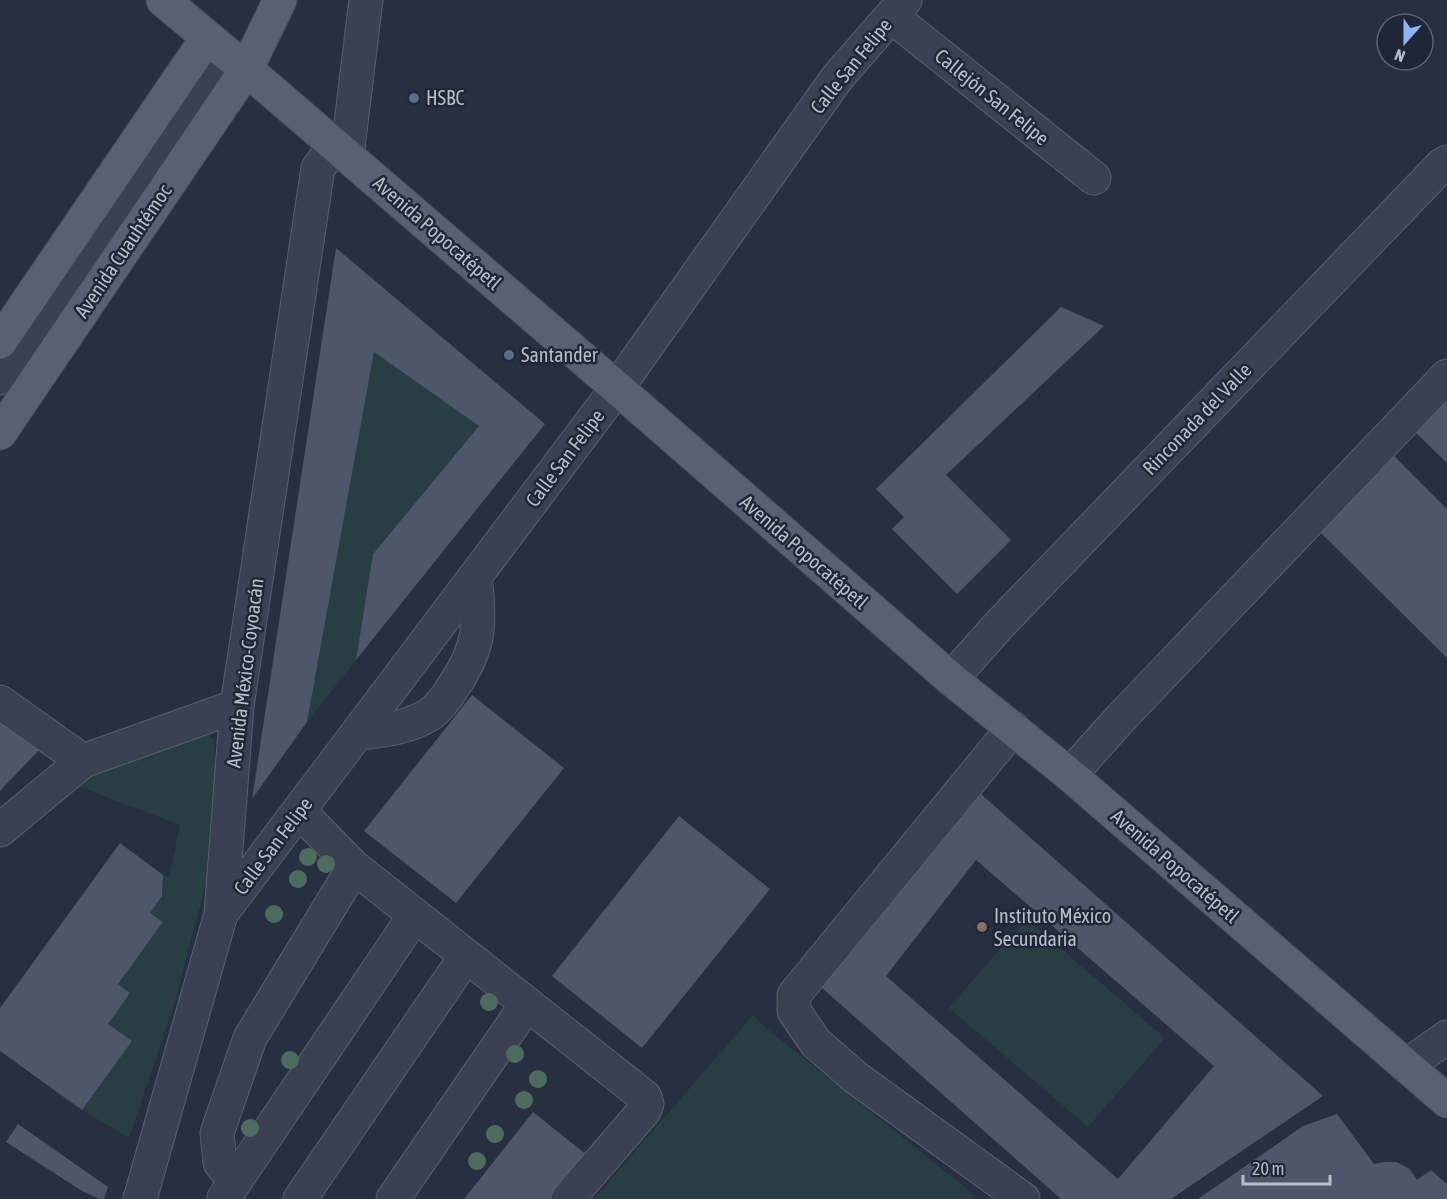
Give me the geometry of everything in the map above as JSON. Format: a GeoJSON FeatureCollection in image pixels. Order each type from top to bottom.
{"type":"FeatureCollection","features":[{"type":"Feature","properties":{"kind":"main road","name":"Avenida Popocatépetl"},"geometry":{"type":"LineString","coordinates":[[164,0],[617,388],[951,679],[1070,775],[1447,1101]]}},
{"type":"Feature","properties":{"kind":"main road"},"geometry":{"type":"LineString","coordinates":[[246,70],[280,0]]}},
{"type":"Feature","properties":{"kind":"main road"},"geometry":{"type":"LineString","coordinates":[[0,342],[213,43]]}},
{"type":"Feature","properties":{"kind":"main road","name":"Avenida Cuauhtémoc"},"geometry":{"type":"LineString","coordinates":[[0,433],[246,70]]}},
{"type":"Feature","properties":{"kind":"street"},"geometry":{"type":"LineString","coordinates":[[341,151],[360,2]]}},
{"type":"Feature","properties":{"kind":"street","name":"Callejón San Felipe"},"geometry":{"type":"LineString","coordinates":[[898,8],[1094,178]]}},
{"type":"Feature","properties":{"kind":"street","name":"Calle San Felipe"},"geometry":{"type":"LineString","coordinates":[[221,914],[617,388],[837,78],[898,8]]}},
{"type":"Feature","properties":{"kind":"street"},"geometry":{"type":"LineString","coordinates":[[0,378],[213,43]]}},
{"type":"Feature","properties":{"kind":"street","name":"Avenida México-Coyoacán"},"geometry":{"type":"LineString","coordinates":[[140,1199],[221,914],[237,706],[318,168],[341,151]]}},
{"type":"Feature","properties":{"kind":"street","name":"Rinconada del Valle"},"geometry":{"type":"LineString","coordinates":[[951,679],[1026,597],[1433,173],[1447,162]]}},
{"type":"Feature","properties":{"kind":"street"},"geometry":{"type":"LineString","coordinates":[[1070,775],[1119,720],[1447,376]]}},
{"type":"Feature","properties":{"kind":"street"},"geometry":{"type":"LineString","coordinates":[[357,733],[389,730],[412,723],[431,714],[447,697],[471,657],[477,636],[479,610],[475,577]]}},
{"type":"Feature","properties":{"kind":"street"},"geometry":{"type":"LineString","coordinates":[[0,702],[83,761]]}},
{"type":"Feature","properties":{"kind":"street"},"geometry":{"type":"LineString","coordinates":[[0,830],[83,761],[237,706]]}},
{"type":"Feature","properties":{"kind":"street"},"geometry":{"type":"LineString","coordinates":[[1013,728],[794,995],[794,1011],[816,1043],[855,1077],[1023,1199]]}},
{"type":"Feature","properties":{"kind":"street"},"geometry":{"type":"LineString","coordinates":[[299,811],[354,867],[645,1097],[647,1104],[644,1111],[568,1199]]}},
{"type":"Feature","properties":{"kind":"street"},"geometry":{"type":"LineString","coordinates":[[229,1190],[220,1163],[217,1132],[250,1038],[354,867]]}},
{"type":"Feature","properties":{"kind":"street"},"geometry":{"type":"LineString","coordinates":[[229,1190],[415,915]]}},
{"type":"Feature","properties":{"kind":"street"},"geometry":{"type":"LineString","coordinates":[[300,1199],[466,956]]}},
{"type":"Feature","properties":{"kind":"street"},"geometry":{"type":"LineString","coordinates":[[393,1199],[527,1004]]}},
{"type":"Feature","properties":{"kind":"street"},"geometry":{"type":"LineString","coordinates":[[1406,1066],[1447,1038]]}},
{"type":"Feature","properties":{"kind":"green space"},"geometry":{"type":"Polygon","coordinates":[[[374,352],[479,426],[373,554],[356,660],[307,722],[374,352]]]}},
{"type":"Feature","properties":{"kind":"green space"},"geometry":{"type":"Polygon","coordinates":[[[198,729],[214,739],[216,789],[211,864],[174,1005],[129,1138],[82,1110],[108,1074],[116,1030],[108,1024],[130,993],[118,984],[163,922],[150,913],[162,896],[163,875],[169,877],[180,825],[75,785],[93,764],[198,729]]]}},
{"type":"Feature","properties":{"kind":"green space"},"geometry":{"type":"Polygon","coordinates":[[[1026,919],[1165,1038],[1088,1127],[949,1008],[1026,919]]]}},
{"type":"Feature","properties":{"kind":"green space"},"geometry":{"type":"Polygon","coordinates":[[[753,1015],[766,1028],[976,1196],[973,1199],[594,1199],[753,1015]]]}},
{"type":"Feature","properties":{"kind":"building"},"geometry":{"type":"Polygon","coordinates":[[[336,248],[545,424],[356,660],[373,554],[479,426],[374,352],[307,722],[252,799],[336,248]]]}},
{"type":"Feature","properties":{"kind":"building"},"geometry":{"type":"Polygon","coordinates":[[[1061,307],[1104,326],[946,475],[1011,540],[957,594],[892,529],[904,517],[876,489],[1061,307]]]}},
{"type":"Feature","properties":{"kind":"building"},"geometry":{"type":"Polygon","coordinates":[[[1447,400],[1447,463],[1415,432],[1447,400]]]}},
{"type":"Feature","properties":{"kind":"building"},"geometry":{"type":"Polygon","coordinates":[[[1391,453],[1447,509],[1447,658],[1316,528],[1391,453]]]}},
{"type":"Feature","properties":{"kind":"building"},"geometry":{"type":"Polygon","coordinates":[[[472,695],[564,768],[456,903],[364,831],[472,695]]]}},
{"type":"Feature","properties":{"kind":"building"},"geometry":{"type":"Polygon","coordinates":[[[0,721],[39,750],[0,791],[0,721]]]}},
{"type":"Feature","properties":{"kind":"building"},"geometry":{"type":"Polygon","coordinates":[[[973,787],[1323,1096],[1171,1199],[1061,1199],[813,980],[973,787]],[[976,860],[886,976],[1118,1179],[1214,1066],[976,860]]]}},
{"type":"Feature","properties":{"kind":"building"},"geometry":{"type":"Polygon","coordinates":[[[679,816],[770,889],[642,1048],[552,976],[679,816]]]}},
{"type":"Feature","properties":{"kind":"building"},"geometry":{"type":"Polygon","coordinates":[[[120,843],[163,875],[162,896],[150,913],[163,922],[118,984],[130,993],[108,1024],[132,1041],[82,1110],[0,1051],[0,1008],[120,843]]]}},
{"type":"Feature","properties":{"kind":"building"},"geometry":{"type":"Polygon","coordinates":[[[533,1112],[587,1155],[552,1199],[464,1199],[533,1112]]]}},
{"type":"Feature","properties":{"kind":"building"},"geometry":{"type":"Polygon","coordinates":[[[1337,1114],[1374,1164],[1396,1162],[1410,1169],[1417,1180],[1431,1170],[1447,1184],[1447,1199],[1198,1199],[1303,1126],[1337,1114]]]}},
{"type":"Feature","properties":{"kind":"building"},"geometry":{"type":"Polygon","coordinates":[[[18,1124],[108,1187],[104,1199],[82,1191],[6,1142],[18,1124]]]}},
{"type":"Feature","properties":{"kind":"place","name":"HSBC"},"geometry":{"type":"Point","coordinates":[414,98]}},
{"type":"Feature","properties":{"kind":"place","name":"Santander"},"geometry":{"type":"Point","coordinates":[509,355]}},
{"type":"Feature","properties":{"kind":"place","name":"Instituto México Secundaria"},"geometry":{"type":"Point","coordinates":[982,927]}}]}
